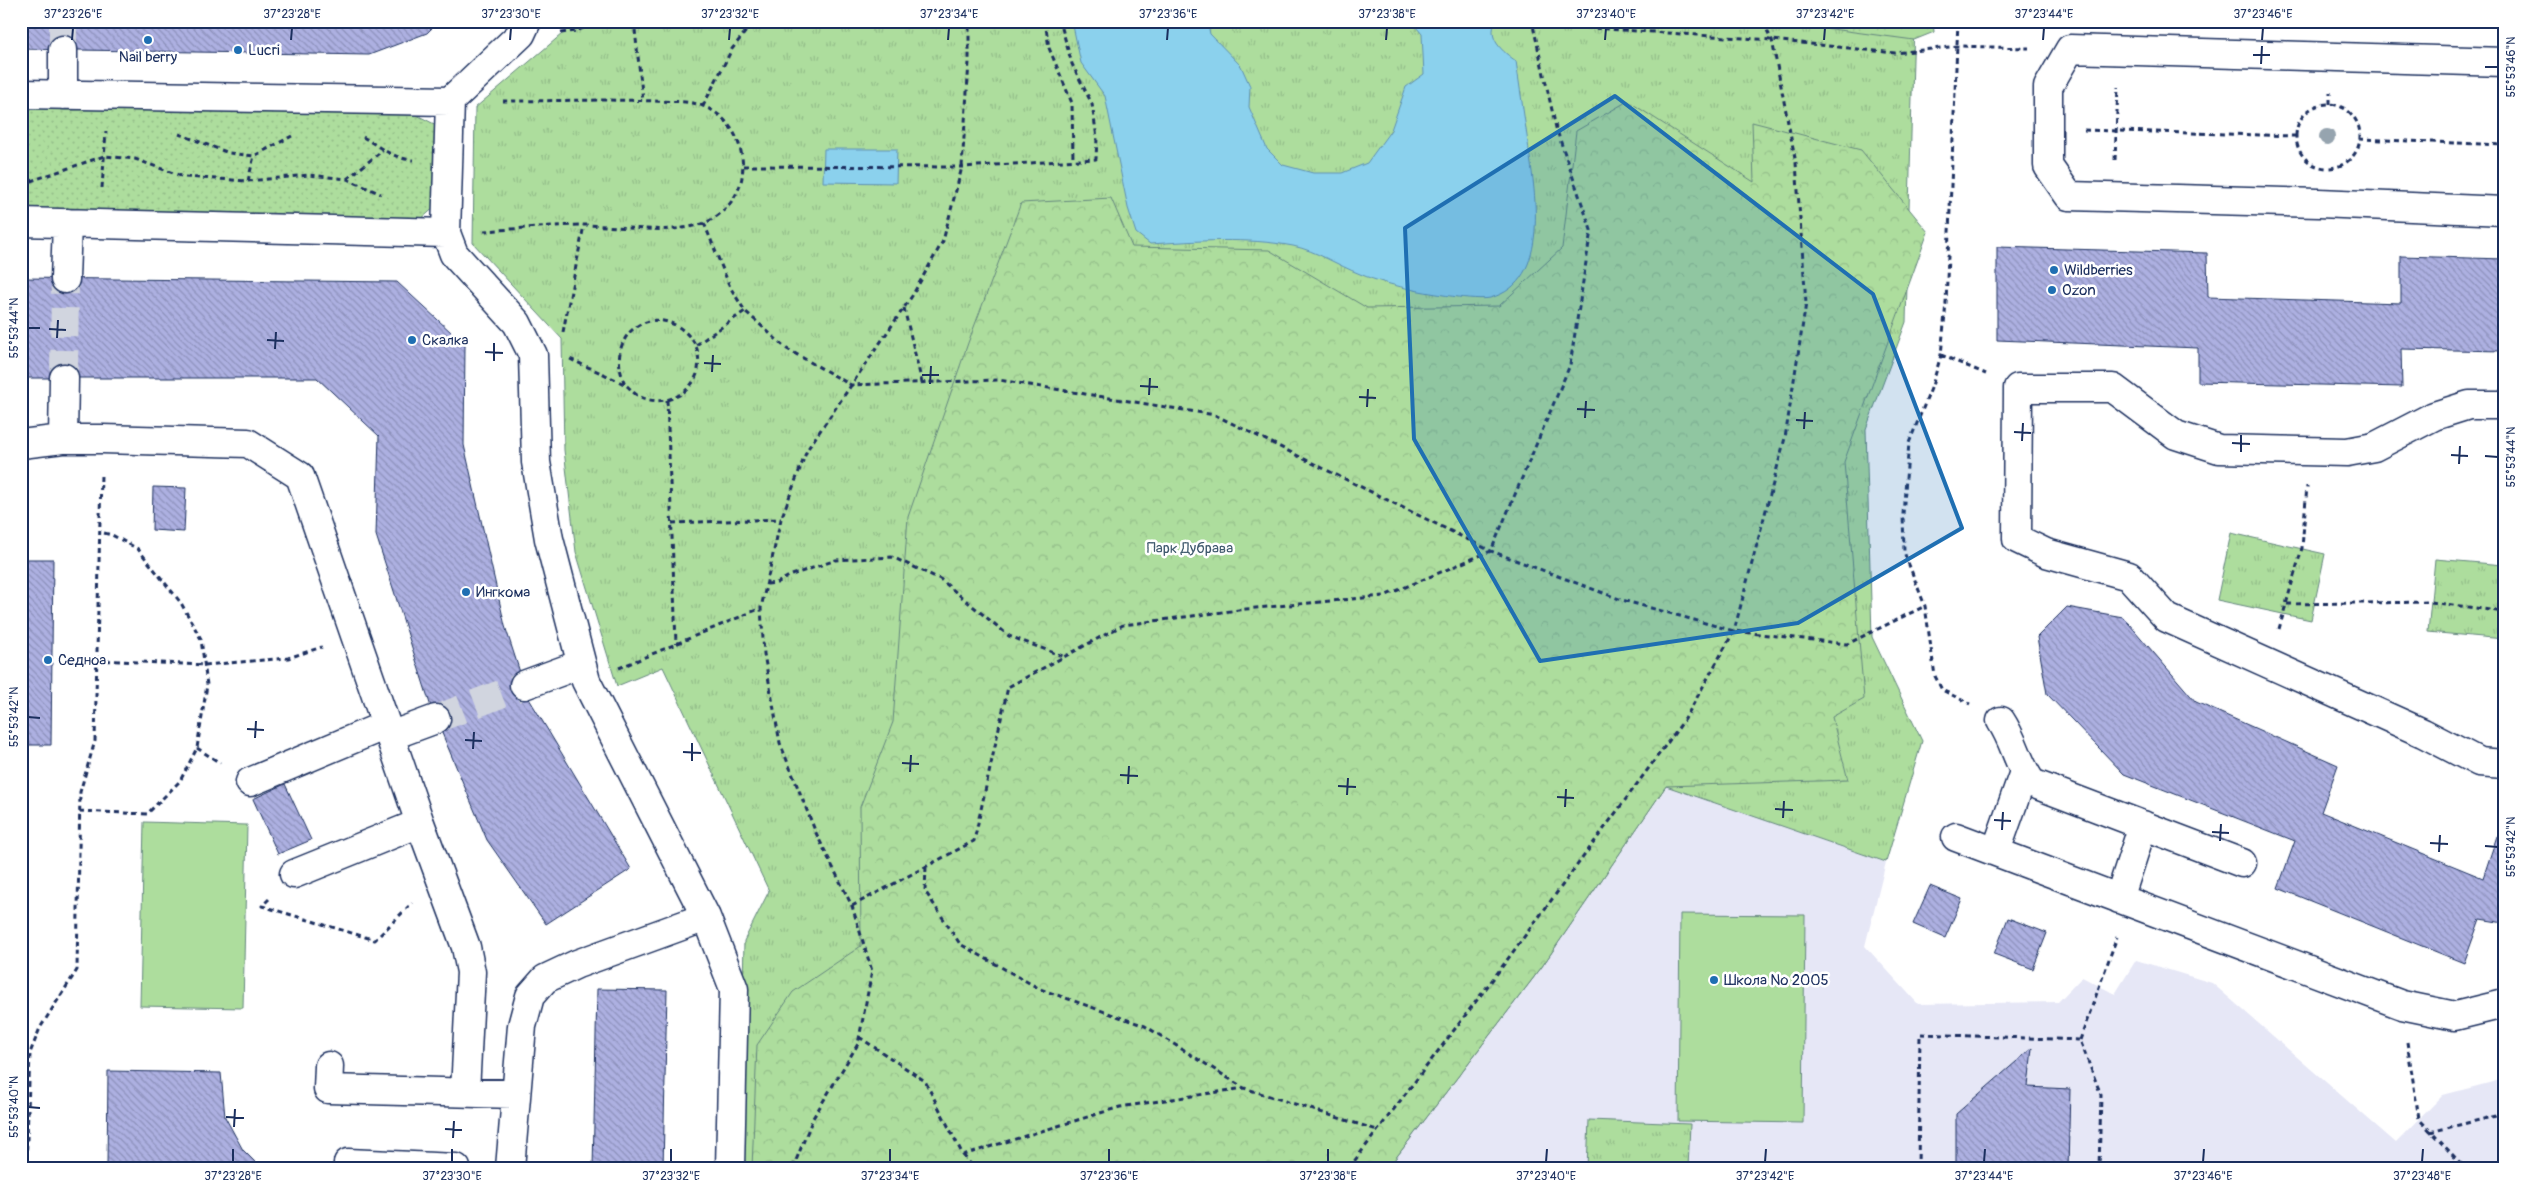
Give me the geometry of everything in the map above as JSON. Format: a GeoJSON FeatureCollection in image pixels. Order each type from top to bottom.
{"type":"FeatureCollection","features":[{"type":"Feature","properties":{"kind":"lane"},"geometry":{"type":"LineString","coordinates":[[21,94],[450,101],[521,34],[527,21]]}},
{"type":"Feature","properties":{"kind":"lane"},"geometry":{"type":"LineString","coordinates":[[2504,62],[2070,49],[2048,87],[2048,166],[2069,196],[2320,203],[2504,211]]}},
{"type":"Feature","properties":{"kind":"lane"},"geometry":{"type":"LineString","coordinates":[[63,50],[63,95]]}},
{"type":"Feature","properties":{"kind":"lane"},"geometry":{"type":"LineString","coordinates":[[450,101],[446,233],[454,254],[516,324],[533,355],[536,462],[546,520],[584,672],[706,917],[734,989],[730,1168]]}},
{"type":"Feature","properties":{"kind":"lane"},"geometry":{"type":"LineString","coordinates":[[21,222],[446,233]]}},
{"type":"Feature","properties":{"kind":"lane"},"geometry":{"type":"LineString","coordinates":[[65,279],[66,223]]}},
{"type":"Feature","properties":{"kind":"lane"},"geometry":{"type":"LineString","coordinates":[[63,439],[64,378]]}},
{"type":"Feature","properties":{"kind":"lane"},"geometry":{"type":"LineString","coordinates":[[2504,405],[2469,406],[2434,416],[2374,448],[2347,452],[2219,449],[2176,435],[2114,388],[2018,388],[2017,539],[2046,553],[2129,576],[2167,618],[2423,734],[2479,762],[2504,764]]}},
{"type":"Feature","properties":{"kind":"lane"},"geometry":{"type":"LineString","coordinates":[[21,444],[63,439],[102,438],[248,443],[300,476],[420,824],[466,947],[472,972],[465,1092]]}},
{"type":"Feature","properties":{"kind":"lane"},"geometry":{"type":"LineString","coordinates":[[524,685],[584,672]]}},
{"type":"Feature","properties":{"kind":"lane"},"geometry":{"type":"LineString","coordinates":[[250,782],[388,731],[436,719]]}},
{"type":"Feature","properties":{"kind":"lane"},"geometry":{"type":"LineString","coordinates":[[2001,721],[2012,738],[2024,772],[2032,783],[2242,863]]}},
{"type":"Feature","properties":{"kind":"lane"},"geometry":{"type":"LineString","coordinates":[[1996,851],[2024,772]]}},
{"type":"Feature","properties":{"kind":"lane"},"geometry":{"type":"LineString","coordinates":[[294,874],[420,824]]}},
{"type":"Feature","properties":{"kind":"lane"},"geometry":{"type":"LineString","coordinates":[[2125,901],[2143,825]]}},
{"type":"Feature","properties":{"kind":"lane"},"geometry":{"type":"LineString","coordinates":[[1956,837],[2402,1005],[2455,1016],[2504,1004]]}},
{"type":"Feature","properties":{"kind":"lane"},"geometry":{"type":"LineString","coordinates":[[510,1168],[522,1026],[530,996],[545,979],[577,964],[706,917]]}},
{"type":"Feature","properties":{"kind":"lane"},"geometry":{"type":"LineString","coordinates":[[329,1066],[328,1090],[516,1094]]}},
{"type":"Feature","properties":{"kind":"lane"},"geometry":{"type":"LineString","coordinates":[[348,1163],[456,1168]]}},
{"type":"Feature","properties":{"kind":"path"},"geometry":{"type":"LineString","coordinates":[[634,21],[642,101]]}},
{"type":"Feature","properties":{"kind":"path"},"geometry":{"type":"LineString","coordinates":[[703,106],[732,49],[754,21]]}},
{"type":"Feature","properties":{"kind":"path"},"geometry":{"type":"LineString","coordinates":[[793,1168],[814,1118],[858,1044],[872,971],[852,906],[816,833],[780,743],[764,654],[761,608],[781,519],[807,450],[904,307],[943,241],[962,167],[969,62],[969,21]]}},
{"type":"Feature","properties":{"kind":"path"},"geometry":{"type":"LineString","coordinates":[[1045,21],[1048,48],[1072,103],[1073,160]]}},
{"type":"Feature","properties":{"kind":"path"},"geometry":{"type":"LineString","coordinates":[[743,166],[962,167],[1096,159],[1097,138],[1092,104],[1072,64],[1060,21]]}},
{"type":"Feature","properties":{"kind":"path"},"geometry":{"type":"LineString","coordinates":[[1349,1168],[1685,719],[1734,631],[1785,438],[1806,303],[1796,163],[1772,40],[1762,21]]}},
{"type":"Feature","properties":{"kind":"path"},"geometry":{"type":"LineString","coordinates":[[1958,21],[1946,303],[1941,355],[1932,386],[1909,444],[1903,514],[1904,552],[1925,606],[1935,676],[1942,690],[2001,721]]}},
{"type":"Feature","properties":{"kind":"path"},"geometry":{"type":"LineString","coordinates":[[852,906],[974,841],[1008,687],[1123,625],[1246,609],[1384,596],[1491,551],[1570,365],[1591,230],[1556,128],[1532,22],[1772,40],[1895,53],[1958,46],[2070,49]]}},
{"type":"Feature","properties":{"kind":"path"},"geometry":{"type":"LineString","coordinates":[[2113,198],[2117,130],[2118,51]]}},
{"type":"Feature","properties":{"kind":"path"},"geometry":{"type":"LineString","coordinates":[[446,233],[584,225],[683,228],[704,223],[720,214],[733,200],[741,184],[743,166],[741,146],[732,130],[720,116],[703,106],[684,102],[642,101],[450,101]]}},
{"type":"Feature","properties":{"kind":"path"},"geometry":{"type":"LineString","coordinates":[[2330,104],[2349,112],[2359,129],[2360,139],[2357,148],[2348,161],[2333,168],[2322,168],[2311,164],[2303,156],[2295,136],[2303,116],[2311,109],[2330,104]]}},
{"type":"Feature","properties":{"kind":"path"},"geometry":{"type":"LineString","coordinates":[[99,224],[106,128],[115,129]]}},
{"type":"Feature","properties":{"kind":"path"},"geometry":{"type":"LineString","coordinates":[[2048,130],[2117,130],[2295,136]]}},
{"type":"Feature","properties":{"kind":"path"},"geometry":{"type":"LineString","coordinates":[[355,132],[383,150],[404,159],[448,160]]}},
{"type":"Feature","properties":{"kind":"path"},"geometry":{"type":"LineString","coordinates":[[177,134],[229,153],[254,156],[295,135]]}},
{"type":"Feature","properties":{"kind":"path"},"geometry":{"type":"LineString","coordinates":[[2360,139],[2504,145]]}},
{"type":"Feature","properties":{"kind":"path"},"geometry":{"type":"LineString","coordinates":[[347,178],[383,150]]}},
{"type":"Feature","properties":{"kind":"path"},"geometry":{"type":"LineString","coordinates":[[21,184],[104,156],[134,159],[184,177],[248,181],[309,175],[347,178],[387,196]]}},
{"type":"Feature","properties":{"kind":"path"},"geometry":{"type":"LineString","coordinates":[[248,181],[254,156]]}},
{"type":"Feature","properties":{"kind":"path"},"geometry":{"type":"LineString","coordinates":[[704,223],[730,287],[745,311],[787,349],[852,385],[999,380],[1214,415],[1491,551],[1622,600],[1734,631],[1846,644],[1925,606]]}},
{"type":"Feature","properties":{"kind":"path"},"geometry":{"type":"LineString","coordinates":[[562,336],[584,225]]}},
{"type":"Feature","properties":{"kind":"path"},"geometry":{"type":"LineString","coordinates":[[904,307],[922,383]]}},
{"type":"Feature","properties":{"kind":"path"},"geometry":{"type":"LineString","coordinates":[[696,345],[745,311]]}},
{"type":"Feature","properties":{"kind":"path"},"geometry":{"type":"LineString","coordinates":[[606,376],[625,384],[636,394],[651,401],[667,400],[680,395],[691,385],[697,373],[699,359],[696,345],[685,330],[670,322],[656,320],[642,323],[630,332],[622,343],[618,357],[619,371],[625,384]]}},
{"type":"Feature","properties":{"kind":"path"},"geometry":{"type":"LineString","coordinates":[[1941,355],[2018,388]]}},
{"type":"Feature","properties":{"kind":"path"},"geometry":{"type":"LineString","coordinates":[[667,400],[672,523],[672,588],[676,644]]}},
{"type":"Feature","properties":{"kind":"path"},"geometry":{"type":"LineString","coordinates":[[26,1168],[30,1053],[40,1028],[78,970],[80,792],[95,741],[102,438]]}},
{"type":"Feature","properties":{"kind":"path"},"geometry":{"type":"LineString","coordinates":[[2284,615],[2302,548],[2309,452]]}},
{"type":"Feature","properties":{"kind":"path"},"geometry":{"type":"LineString","coordinates":[[672,523],[781,519]]}},
{"type":"Feature","properties":{"kind":"path"},"geometry":{"type":"LineString","coordinates":[[80,811],[148,814],[180,781],[198,748],[207,685],[201,640],[181,603],[138,549],[112,535],[100,532]]}},
{"type":"Feature","properties":{"kind":"path"},"geometry":{"type":"LineString","coordinates":[[766,584],[777,583],[789,576],[836,560],[892,557],[940,579],[1009,636],[1065,657]]}},
{"type":"Feature","properties":{"kind":"path"},"geometry":{"type":"LineString","coordinates":[[2287,604],[2431,602],[2504,612]]}},
{"type":"Feature","properties":{"kind":"path"},"geometry":{"type":"LineString","coordinates":[[584,672],[676,644],[761,608]]}},
{"type":"Feature","properties":{"kind":"path"},"geometry":{"type":"LineString","coordinates":[[97,660],[205,665],[288,658],[355,636]]}},
{"type":"Feature","properties":{"kind":"path"},"geometry":{"type":"LineString","coordinates":[[926,867],[926,891],[960,944],[1040,989],[1145,1026],[1244,1088],[1377,1130]]}},
{"type":"Feature","properties":{"kind":"path"},"geometry":{"type":"LineString","coordinates":[[294,874],[262,906],[375,940],[439,876]]}},
{"type":"Feature","properties":{"kind":"path"},"geometry":{"type":"LineString","coordinates":[[2099,1168],[2101,1095],[2080,1040],[2125,901]]}},
{"type":"Feature","properties":{"kind":"path"},"geometry":{"type":"LineString","coordinates":[[2402,1005],[2419,1119],[2465,1168]]}},
{"type":"Feature","properties":{"kind":"path"},"geometry":{"type":"LineString","coordinates":[[1918,1168],[1920,1034],[2080,1040]]}},
{"type":"Feature","properties":{"kind":"path"},"geometry":{"type":"LineString","coordinates":[[859,1037],[925,1081],[963,1155],[974,1168]]}},
{"type":"Feature","properties":{"kind":"path"},"geometry":{"type":"LineString","coordinates":[[963,1155],[1120,1107],[1244,1088]]}},
{"type":"Feature","properties":{"kind":"path"},"geometry":{"type":"LineString","coordinates":[[2430,1132],[2504,1114]]}},
{"type":"Feature","properties":{"kind":"highlighted area"},"geometry":{"type":"Polygon","coordinates":[[[1615,96],[1873,294],[1962,528],[1798,623],[1540,661],[1414,439],[1405,228],[1615,96]]]}},
{"type":"Feature","properties":{"kind":"shaded area","name":"Школа № 2005"},"geometry":{"type":"Polygon","coordinates":[[[1667,786],[1886,862],[1865,946],[1918,1004],[2058,1002],[2082,977],[2115,994],[2136,960],[2212,983],[2396,1143],[2443,1095],[2504,1079],[2504,1168],[1388,1168],[1541,968],[1667,786]]]}},
{"type":"Feature","properties":{"kind":"green space","name":"Парк Дубрава"},"geometry":{"type":"Polygon","coordinates":[[[569,21],[1914,21],[1906,322],[1866,429],[1872,637],[1922,741],[1886,862],[1666,786],[1541,968],[1388,1168],[739,1168],[744,941],[769,891],[663,667],[617,686],[576,552],[564,450],[562,339],[473,243],[475,108],[569,28],[569,21]]]}},
{"type":"Feature","properties":{"kind":"green space"},"geometry":{"type":"Polygon","coordinates":[[[1798,21],[1933,21],[1934,32],[1914,40],[1802,25],[1798,21]]]}},
{"type":"Feature","properties":{"kind":"green space","name":"Парк Дубрава"},"geometry":{"type":"Polygon","coordinates":[[[1628,101],[1754,182],[1752,122],[1861,150],[1928,232],[1844,462],[1864,699],[1832,717],[1848,780],[1666,786],[1541,968],[1388,1168],[752,1168],[757,1045],[793,992],[861,946],[860,807],[893,722],[908,517],[968,343],[1021,203],[1111,198],[1132,247],[1269,250],[1367,308],[1499,306],[1562,248],[1576,131],[1628,101]]]}},
{"type":"Feature","properties":{"kind":"green space"},"geometry":{"type":"Polygon","coordinates":[[[21,106],[413,113],[438,126],[436,206],[420,220],[21,211],[21,106]]]}},
{"type":"Feature","properties":{"kind":"green space"},"geometry":{"type":"Polygon","coordinates":[[[2231,533],[2325,554],[2311,620],[2217,600],[2231,533]]]}},
{"type":"Feature","properties":{"kind":"green space"},"geometry":{"type":"Polygon","coordinates":[[[2435,559],[2504,565],[2504,639],[2428,632],[2435,559]]]}},
{"type":"Feature","properties":{"kind":"green space"},"geometry":{"type":"Polygon","coordinates":[[[144,822],[247,825],[243,1008],[140,1006],[144,822]]]}},
{"type":"Feature","properties":{"kind":"green space"},"geometry":{"type":"Polygon","coordinates":[[[1680,914],[1805,915],[1803,1123],[1678,1121],[1680,914]]]}},
{"type":"Feature","properties":{"kind":"green space"},"geometry":{"type":"Polygon","coordinates":[[[1589,1120],[1690,1124],[1688,1168],[1587,1168],[1589,1120]]]}},
{"type":"Feature","properties":{"kind":"water"},"geometry":{"type":"Polygon","coordinates":[[[1072,21],[1207,21],[1210,34],[1241,66],[1250,86],[1249,107],[1267,149],[1283,165],[1313,173],[1342,173],[1367,163],[1391,130],[1406,87],[1424,74],[1422,34],[1411,21],[1496,21],[1493,33],[1497,44],[1516,61],[1533,184],[1535,231],[1531,254],[1523,273],[1510,289],[1483,299],[1421,291],[1387,283],[1360,274],[1310,251],[1275,243],[1204,241],[1150,244],[1136,233],[1128,208],[1105,96],[1081,63],[1072,21]]]}},
{"type":"Feature","properties":{"kind":"water"},"geometry":{"type":"Polygon","coordinates":[[[824,149],[897,149],[896,183],[823,182],[824,149]]]}},
{"type":"Feature","properties":{"kind":"building"},"geometry":{"type":"Polygon","coordinates":[[[21,21],[439,21],[427,33],[369,55],[21,49],[21,21]]]}},
{"type":"Feature","properties":{"kind":"building"},"geometry":{"type":"Polygon","coordinates":[[[2416,21],[2504,21],[2504,24],[2416,21]]]}},
{"type":"Feature","properties":{"kind":"building"},"geometry":{"type":"Polygon","coordinates":[[[1997,247],[2207,253],[2208,297],[2401,303],[2401,256],[2504,259],[2504,351],[2401,349],[2402,387],[2198,382],[2198,348],[1997,340],[1997,247]]]}},
{"type":"Feature","properties":{"kind":"building"},"geometry":{"type":"Polygon","coordinates":[[[21,278],[397,282],[465,345],[464,445],[505,626],[528,697],[631,869],[546,924],[487,840],[431,707],[376,535],[379,436],[317,378],[21,378],[21,278]]]}},
{"type":"Feature","properties":{"kind":"building"},"geometry":{"type":"Polygon","coordinates":[[[153,487],[186,488],[184,532],[152,530],[153,487]]]}},
{"type":"Feature","properties":{"kind":"building"},"geometry":{"type":"Polygon","coordinates":[[[21,559],[53,559],[51,745],[27,745],[25,976],[21,976],[21,559]]]}},
{"type":"Feature","properties":{"kind":"building"},"geometry":{"type":"Polygon","coordinates":[[[2067,607],[2123,617],[2196,702],[2338,765],[2321,812],[2483,878],[2497,836],[2504,834],[2504,923],[2480,919],[2464,963],[2278,888],[2295,841],[2124,774],[2047,694],[2037,637],[2067,607]]]}},
{"type":"Feature","properties":{"kind":"building"},"geometry":{"type":"Polygon","coordinates":[[[285,784],[311,840],[278,854],[253,799],[285,784]]]}},
{"type":"Feature","properties":{"kind":"building"},"geometry":{"type":"Polygon","coordinates":[[[1930,886],[1962,899],[1945,938],[1913,924],[1930,886]]]}},
{"type":"Feature","properties":{"kind":"building"},"geometry":{"type":"Polygon","coordinates":[[[2008,918],[2047,933],[2033,969],[1994,954],[2008,918]]]}},
{"type":"Feature","properties":{"kind":"building"},"geometry":{"type":"Polygon","coordinates":[[[597,989],[667,990],[663,1168],[593,1168],[597,989]]]}},
{"type":"Feature","properties":{"kind":"building"},"geometry":{"type":"Polygon","coordinates":[[[2032,1048],[2028,1087],[2070,1089],[2068,1168],[1956,1168],[1956,1114],[2032,1048]]]}},
{"type":"Feature","properties":{"kind":"building"},"geometry":{"type":"Polygon","coordinates":[[[108,1071],[221,1073],[225,1117],[243,1150],[261,1168],[107,1168],[108,1071]]]}},
{"type":"Feature","properties":{"kind":"tunnel"},"geometry":{"type":"LineString","coordinates":[[63,21],[63,50]]}},
{"type":"Feature","properties":{"kind":"tunnel"},"geometry":{"type":"LineString","coordinates":[[64,378],[65,279]]}},
{"type":"Feature","properties":{"kind":"tunnel"},"geometry":{"type":"LineString","coordinates":[[436,719],[524,685]]}},
{"type":"Feature","properties":{"kind":"place","name":"Nail berry"},"geometry":{"type":"Point","coordinates":[148,40]}},
{"type":"Feature","properties":{"kind":"place","name":"Lucri"},"geometry":{"type":"Point","coordinates":[238,50]}},
{"type":"Feature","properties":{"kind":"place","name":"Wildberries"},"geometry":{"type":"Point","coordinates":[2054,270]}},
{"type":"Feature","properties":{"kind":"place","name":"Ozon"},"geometry":{"type":"Point","coordinates":[2052,290]}},
{"type":"Feature","properties":{"kind":"place","name":"Скалка"},"geometry":{"type":"Point","coordinates":[412,340]}},
{"type":"Feature","properties":{"kind":"place","name":"Ингкома"},"geometry":{"type":"Point","coordinates":[466,592]}},
{"type":"Feature","properties":{"kind":"place","name":"Седноа"},"geometry":{"type":"Point","coordinates":[48,660]}},
{"type":"Feature","properties":{"kind":"place","name":"Школа № 2005"},"geometry":{"type":"Point","coordinates":[1714,980]}}]}
